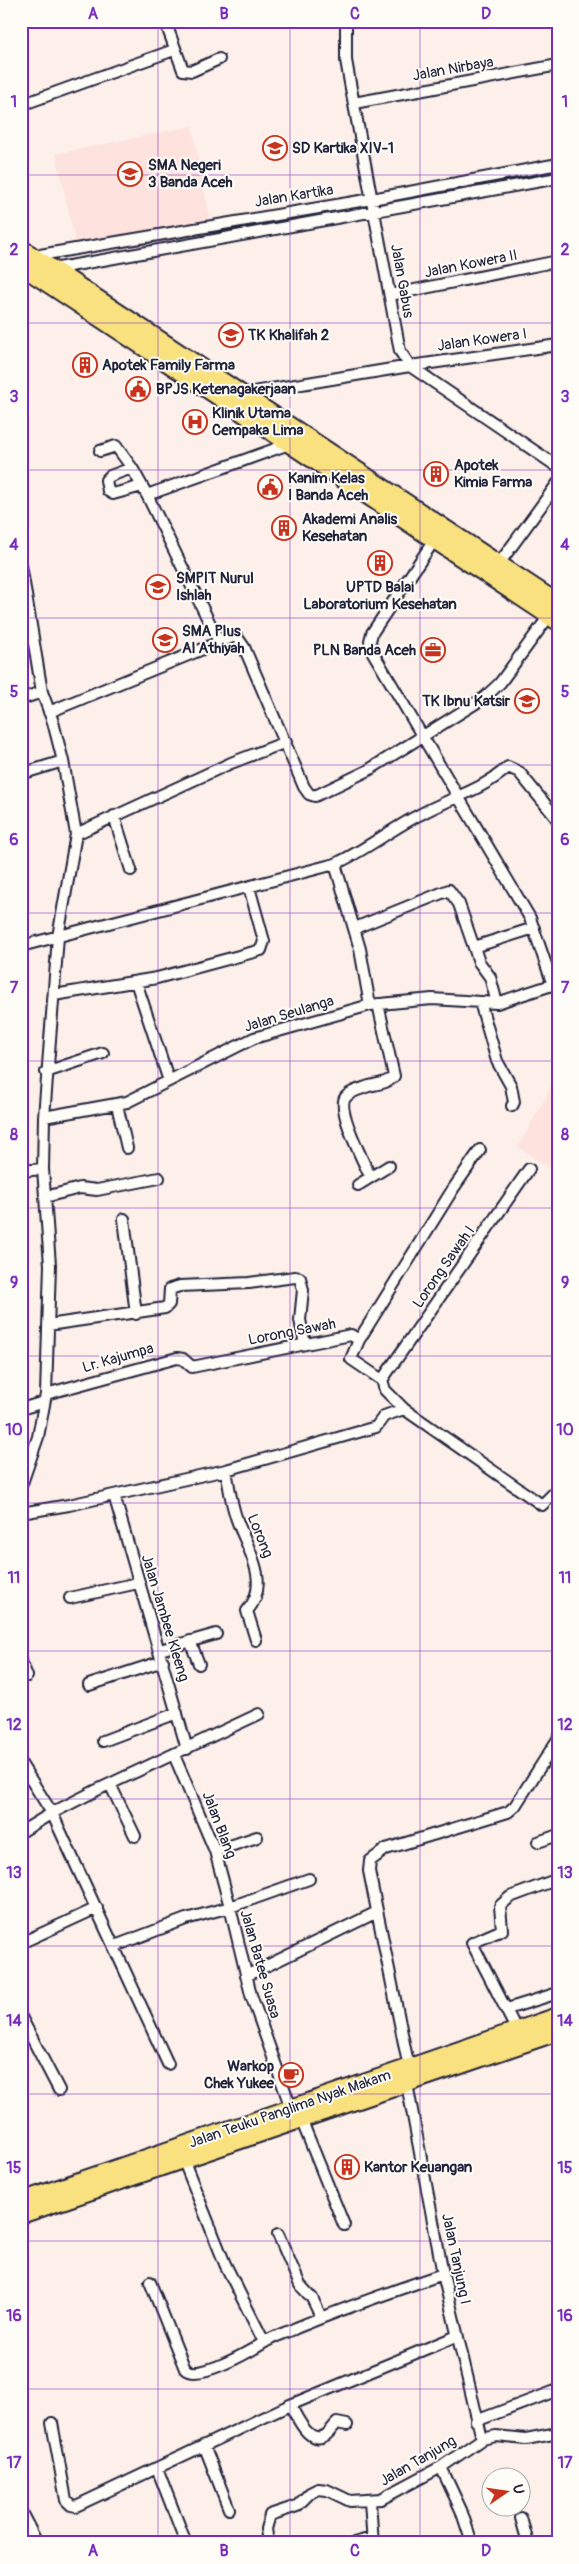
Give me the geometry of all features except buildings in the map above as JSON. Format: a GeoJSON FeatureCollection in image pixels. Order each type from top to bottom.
{"type":"FeatureCollection","features":[{"type":"Feature","properties":{"kind":"main road"},"geometry":{"type":"LineString","coordinates":[[26,256],[53,269],[498,565],[555,614]]}},
{"type":"Feature","properties":{"kind":"main road"},"geometry":{"type":"LineString","coordinates":[[26,256],[289,444],[555,614]]}},
{"type":"Feature","properties":{"kind":"main road","name":"Jalan Teuku Panglima Nyak Makam"},"geometry":{"type":"LineString","coordinates":[[21,2201],[296,2114],[549,2030],[558,2016]]}},
{"type":"Feature","properties":{"kind":"main road","name":"Jalan Teuku Panglima Nyak Makam"},"geometry":{"type":"LineString","coordinates":[[408,2076],[516,2029],[549,2030]]}},
{"type":"Feature","properties":{"kind":"main road","name":"Jalan Teuku Panglima Nyak Makam"},"geometry":{"type":"LineString","coordinates":[[21,2215],[182,2159],[296,2114]]}},
{"type":"Feature","properties":{"kind":"street"},"geometry":{"type":"LineString","coordinates":[[165,21],[174,50],[183,70],[186,72],[219,60]]}},
{"type":"Feature","properties":{"kind":"street","name":"Jalan Gabus"},"geometry":{"type":"LineString","coordinates":[[346,21],[346,60],[400,351],[410,366],[558,467]]}},
{"type":"Feature","properties":{"kind":"street"},"geometry":{"type":"LineString","coordinates":[[21,105],[174,50]]}},
{"type":"Feature","properties":{"kind":"street","name":"Jalan Nirbaya"},"geometry":{"type":"LineString","coordinates":[[354,103],[558,65]]}},
{"type":"Feature","properties":{"kind":"street","name":"Jalan Kartika"},"geometry":{"type":"LineString","coordinates":[[26,256],[372,199],[558,164]]}},
{"type":"Feature","properties":{"kind":"street"},"geometry":{"type":"LineString","coordinates":[[496,176],[497,188]]}},
{"type":"Feature","properties":{"kind":"street","name":"Jalan Kartika"},"geometry":{"type":"LineString","coordinates":[[53,269],[558,178]]}},
{"type":"Feature","properties":{"kind":"street","name":"Jalan Kowera II"},"geometry":{"type":"LineString","coordinates":[[390,295],[558,261]]}},
{"type":"Feature","properties":{"kind":"street","name":"Jalan Kowera I"},"geometry":{"type":"LineString","coordinates":[[241,394],[410,366],[557,346]]}},
{"type":"Feature","properties":{"kind":"street"},"geometry":{"type":"LineString","coordinates":[[132,468],[108,478],[108,491],[113,494],[144,491],[289,444]]}},
{"type":"Feature","properties":{"kind":"street"},"geometry":{"type":"LineString","coordinates":[[100,451],[116,446],[132,468],[219,642]]}},
{"type":"Feature","properties":{"kind":"street"},"geometry":{"type":"LineString","coordinates":[[498,565],[558,483]]}},
{"type":"Feature","properties":{"kind":"street"},"geometry":{"type":"LineString","coordinates":[[355,928],[449,890],[459,904],[479,962],[490,976],[497,1003],[555,984],[534,928],[460,796],[376,662],[370,641],[372,633],[435,539]]}},
{"type":"Feature","properties":{"kind":"street"},"geometry":{"type":"LineString","coordinates":[[21,565],[42,692],[63,762],[76,834],[58,937],[46,1072],[43,1169],[50,1266],[45,1398],[38,1437],[21,1486]]}},
{"type":"Feature","properties":{"kind":"street"},"geometry":{"type":"LineString","coordinates":[[49,712],[235,636],[239,638],[307,791],[315,796],[351,780],[484,698],[500,683],[555,614]]}},
{"type":"Feature","properties":{"kind":"street"},"geometry":{"type":"LineString","coordinates":[[21,699],[42,692]]}},
{"type":"Feature","properties":{"kind":"street"},"geometry":{"type":"LineString","coordinates":[[76,834],[231,763],[286,742]]}},
{"type":"Feature","properties":{"kind":"street"},"geometry":{"type":"LineString","coordinates":[[21,774],[63,762]]}},
{"type":"Feature","properties":{"kind":"street"},"geometry":{"type":"LineString","coordinates":[[21,946],[335,864],[361,851],[419,814],[460,796],[498,776],[508,767],[519,772],[558,820]]}},
{"type":"Feature","properties":{"kind":"street"},"geometry":{"type":"LineString","coordinates":[[114,816],[131,870]]}},
{"type":"Feature","properties":{"kind":"street"},"geometry":{"type":"LineString","coordinates":[[335,864],[355,928],[394,1076],[389,1081],[351,1093],[345,1098],[343,1106],[370,1176]]}},
{"type":"Feature","properties":{"kind":"street"},"geometry":{"type":"LineString","coordinates":[[54,995],[136,982],[261,950],[264,941],[249,887]]}},
{"type":"Feature","properties":{"kind":"street"},"geometry":{"type":"LineString","coordinates":[[474,947],[534,928]]}},
{"type":"Feature","properties":{"kind":"street"},"geometry":{"type":"LineString","coordinates":[[136,982],[168,1081]]}},
{"type":"Feature","properties":{"kind":"street","name":"Jalan Seulanga"},"geometry":{"type":"LineString","coordinates":[[44,1117],[117,1105],[241,1044],[270,1032],[374,1005],[432,999],[497,1003]]}},
{"type":"Feature","properties":{"kind":"street"},"geometry":{"type":"LineString","coordinates":[[480,1002],[497,1061],[511,1086],[514,1102],[512,1106]]}},
{"type":"Feature","properties":{"kind":"street"},"geometry":{"type":"LineString","coordinates":[[46,1072],[103,1053]]}},
{"type":"Feature","properties":{"kind":"street"},"geometry":{"type":"LineString","coordinates":[[117,1105],[126,1148]]}},
{"type":"Feature","properties":{"kind":"street"},"geometry":{"type":"LineString","coordinates":[[480,1150],[453,1189],[358,1340],[351,1359],[382,1380],[385,1390],[404,1409],[542,1505],[558,1489]]}},
{"type":"Feature","properties":{"kind":"street"},"geometry":{"type":"LineString","coordinates":[[358,1184],[389,1166]]}},
{"type":"Feature","properties":{"kind":"street"},"geometry":{"type":"LineString","coordinates":[[21,1171],[43,1169]]}},
{"type":"Feature","properties":{"kind":"street","name":"Lorong Sawah I"},"geometry":{"type":"LineString","coordinates":[[382,1380],[529,1169]]}},
{"type":"Feature","properties":{"kind":"street"},"geometry":{"type":"LineString","coordinates":[[45,1197],[80,1188],[97,1190],[159,1178]]}},
{"type":"Feature","properties":{"kind":"street"},"geometry":{"type":"LineString","coordinates":[[124,1219],[136,1314]]}},
{"type":"Feature","properties":{"kind":"street"},"geometry":{"type":"LineString","coordinates":[[48,1325],[136,1314],[166,1307],[169,1291],[173,1287],[249,1283],[295,1276],[300,1278],[303,1285],[300,1320],[305,1344]]}},
{"type":"Feature","properties":{"kind":"street","name":"Lorong Sawah"},"geometry":{"type":"LineString","coordinates":[[196,1366],[351,1335],[358,1340]]}},
{"type":"Feature","properties":{"kind":"street","name":"Lr. Kajumpa"},"geometry":{"type":"LineString","coordinates":[[21,1409],[45,1398],[177,1358],[183,1359],[192,1367],[196,1366]]}},
{"type":"Feature","properties":{"kind":"street"},"geometry":{"type":"LineString","coordinates":[[21,1513],[226,1470],[376,1427],[384,1416],[404,1409]]}},
{"type":"Feature","properties":{"kind":"street","name":"Lorong"},"geometry":{"type":"LineString","coordinates":[[226,1470],[236,1518],[258,1572],[254,1603],[248,1611],[256,1640]]}},
{"type":"Feature","properties":{"kind":"street","name":"Jalan Jambee Kleeng"},"geometry":{"type":"LineString","coordinates":[[114,1495],[187,1749]]}},
{"type":"Feature","properties":{"kind":"street"},"geometry":{"type":"LineString","coordinates":[[70,1598],[138,1583]]}},
{"type":"Feature","properties":{"kind":"street"},"geometry":{"type":"LineString","coordinates":[[160,1650],[216,1634]]}},
{"type":"Feature","properties":{"kind":"street"},"geometry":{"type":"LineString","coordinates":[[190,1642],[199,1664]]}},
{"type":"Feature","properties":{"kind":"street"},"geometry":{"type":"LineString","coordinates":[[21,1661],[27,1676]]}},
{"type":"Feature","properties":{"kind":"street"},"geometry":{"type":"LineString","coordinates":[[89,1686],[163,1661]]}},
{"type":"Feature","properties":{"kind":"street"},"geometry":{"type":"LineString","coordinates":[[103,1742],[177,1713]]}},
{"type":"Feature","properties":{"kind":"street"},"geometry":{"type":"LineString","coordinates":[[21,1832],[52,1813],[110,1784],[259,1714]]}},
{"type":"Feature","properties":{"kind":"street","name":"Jalan Tanjung I"},"geometry":{"type":"LineString","coordinates":[[482,2439],[442,2274],[408,2076],[369,1871],[372,1857],[386,1849],[508,1812],[515,1806],[558,1739]]}},
{"type":"Feature","properties":{"kind":"street","name":"Jalan Blang"},"geometry":{"type":"LineString","coordinates":[[174,1755],[215,1851],[230,1907]]}},
{"type":"Feature","properties":{"kind":"street"},"geometry":{"type":"LineString","coordinates":[[21,1764],[52,1813],[168,2064]]}},
{"type":"Feature","properties":{"kind":"street"},"geometry":{"type":"LineString","coordinates":[[110,1784],[135,1836]]}},
{"type":"Feature","properties":{"kind":"street"},"geometry":{"type":"LineString","coordinates":[[538,1842],[558,1835]]}},
{"type":"Feature","properties":{"kind":"street"},"geometry":{"type":"LineString","coordinates":[[215,1851],[257,1837]]}},
{"type":"Feature","properties":{"kind":"street"},"geometry":{"type":"LineString","coordinates":[[230,1907],[309,1879]]}},
{"type":"Feature","properties":{"kind":"street"},"geometry":{"type":"LineString","coordinates":[[516,2029],[472,1943],[502,1930],[500,1906],[506,1899],[558,1879]]}},
{"type":"Feature","properties":{"kind":"street","name":"Jalan Batee Suasa"},"geometry":{"type":"LineString","coordinates":[[115,1946],[186,1919],[230,1907],[256,2013],[296,2114],[344,2225]]}},
{"type":"Feature","properties":{"kind":"street"},"geometry":{"type":"LineString","coordinates":[[21,1943],[97,1908]]}},
{"type":"Feature","properties":{"kind":"street"},"geometry":{"type":"LineString","coordinates":[[246,1976],[377,1912]]}},
{"type":"Feature","properties":{"kind":"street"},"geometry":{"type":"LineString","coordinates":[[507,2009],[558,1993]]}},
{"type":"Feature","properties":{"kind":"street"},"geometry":{"type":"LineString","coordinates":[[21,2017],[59,2090]]}},
{"type":"Feature","properties":{"kind":"street"},"geometry":{"type":"LineString","coordinates":[[182,2159],[225,2264],[264,2342]]}},
{"type":"Feature","properties":{"kind":"street"},"geometry":{"type":"LineString","coordinates":[[278,2234],[300,2285],[312,2298],[321,2317]]}},
{"type":"Feature","properties":{"kind":"street"},"geometry":{"type":"LineString","coordinates":[[150,2282],[188,2372],[194,2372],[230,2362],[251,2352],[264,2342],[321,2317],[442,2274]]}},
{"type":"Feature","properties":{"kind":"street"},"geometry":{"type":"LineString","coordinates":[[52,2423],[66,2500],[71,2505],[82,2503],[290,2405],[457,2336]]}},
{"type":"Feature","properties":{"kind":"street"},"geometry":{"type":"LineString","coordinates":[[476,2420],[558,2390]]}},
{"type":"Feature","properties":{"kind":"street"},"geometry":{"type":"LineString","coordinates":[[290,2405],[303,2426],[313,2436],[326,2435],[337,2423],[347,2425]]}},
{"type":"Feature","properties":{"kind":"street"},"geometry":{"type":"LineString","coordinates":[[482,2439],[496,2436],[526,2439],[558,2433]]}},
{"type":"Feature","properties":{"kind":"street","name":"Jalan Tanjung"},"geometry":{"type":"LineString","coordinates":[[268,2543],[266,2529],[270,2515],[297,2506],[314,2491],[327,2490],[350,2502],[370,2502],[394,2494],[442,2467],[482,2439]]}},
{"type":"Feature","properties":{"kind":"street"},"geometry":{"type":"LineString","coordinates":[[204,2445],[229,2509]]}},
{"type":"Feature","properties":{"kind":"street"},"geometry":{"type":"LineString","coordinates":[[442,2467],[461,2510],[472,2543]]}},
{"type":"Feature","properties":{"kind":"street"},"geometry":{"type":"LineString","coordinates":[[157,2468],[186,2543]]}},
{"type":"Feature","properties":{"kind":"street"},"geometry":{"type":"LineString","coordinates":[[354,2543],[372,2540],[370,2502]]}},
{"type":"Feature","properties":{"kind":"street"},"geometry":{"type":"LineString","coordinates":[[21,2512],[35,2538]]}},
{"type":"Feature","properties":{"kind":"street"},"geometry":{"type":"LineString","coordinates":[[521,2518],[528,2543]]}},
{"type":"Feature","properties":{"kind":"street"},"geometry":{"type":"LineString","coordinates":[[21,2537],[35,2538]]}},
{"type":"Feature","properties":{"kind":"shaded area","name":"SMA Negeri 3 Banda Aceh"},"geometry":{"type":"Polygon","coordinates":[[[192,126],[210,220],[76,246],[56,154],[192,126]]]}},
{"type":"Feature","properties":{"kind":"shaded area"},"geometry":{"type":"Polygon","coordinates":[[[558,1068],[558,1174],[518,1147],[546,1097],[558,1068]]]}},
{"type":"Feature","properties":{"kind":"place","name":"SD Kartika XIV-1"},"geometry":{"type":"Point","coordinates":[275,148]}},
{"type":"Feature","properties":{"kind":"place","name":"SMA Negeri 3 Banda Aceh"},"geometry":{"type":"Point","coordinates":[130,174]}},
{"type":"Feature","properties":{"kind":"place","name":"TK Khalifah 2"},"geometry":{"type":"Point","coordinates":[231,335]}},
{"type":"Feature","properties":{"kind":"place","name":"Apotek Family Farma"},"geometry":{"type":"Point","coordinates":[85,365]}},
{"type":"Feature","properties":{"kind":"place","name":"BPJS Ketenagakerjaan"},"geometry":{"type":"Point","coordinates":[138,389]}},
{"type":"Feature","properties":{"kind":"place","name":"Klinik Utama Cempaka Lima"},"geometry":{"type":"Point","coordinates":[195,422]}},
{"type":"Feature","properties":{"kind":"place","name":"Apotek Kimia Farma"},"geometry":{"type":"Point","coordinates":[436,474]}},
{"type":"Feature","properties":{"kind":"place","name":"Kanim Kelas I Banda Aceh"},"geometry":{"type":"Point","coordinates":[270,487]}},
{"type":"Feature","properties":{"kind":"place","name":"Akademi Analis Kesehatan"},"geometry":{"type":"Point","coordinates":[284,528]}},
{"type":"Feature","properties":{"kind":"place","name":"UPTD Balai Laboratorium Kesehatan"},"geometry":{"type":"Point","coordinates":[380,563]}},
{"type":"Feature","properties":{"kind":"place","name":"SMPIT Nurul Ishlah"},"geometry":{"type":"Point","coordinates":[158,587]}},
{"type":"Feature","properties":{"kind":"place","name":"SMA Plus Al Athiyah"},"geometry":{"type":"Point","coordinates":[165,640]}},
{"type":"Feature","properties":{"kind":"place","name":"PLN Banda Aceh"},"geometry":{"type":"Point","coordinates":[433,650]}},
{"type":"Feature","properties":{"kind":"place","name":"TK Ibnu Katsir"},"geometry":{"type":"Point","coordinates":[527,701]}},
{"type":"Feature","properties":{"kind":"place","name":"Warkop Chek Yukee"},"geometry":{"type":"Point","coordinates":[291,2075]}},
{"type":"Feature","properties":{"kind":"place","name":"Kantor Keuangan"},"geometry":{"type":"Point","coordinates":[347,2167]}}]}
